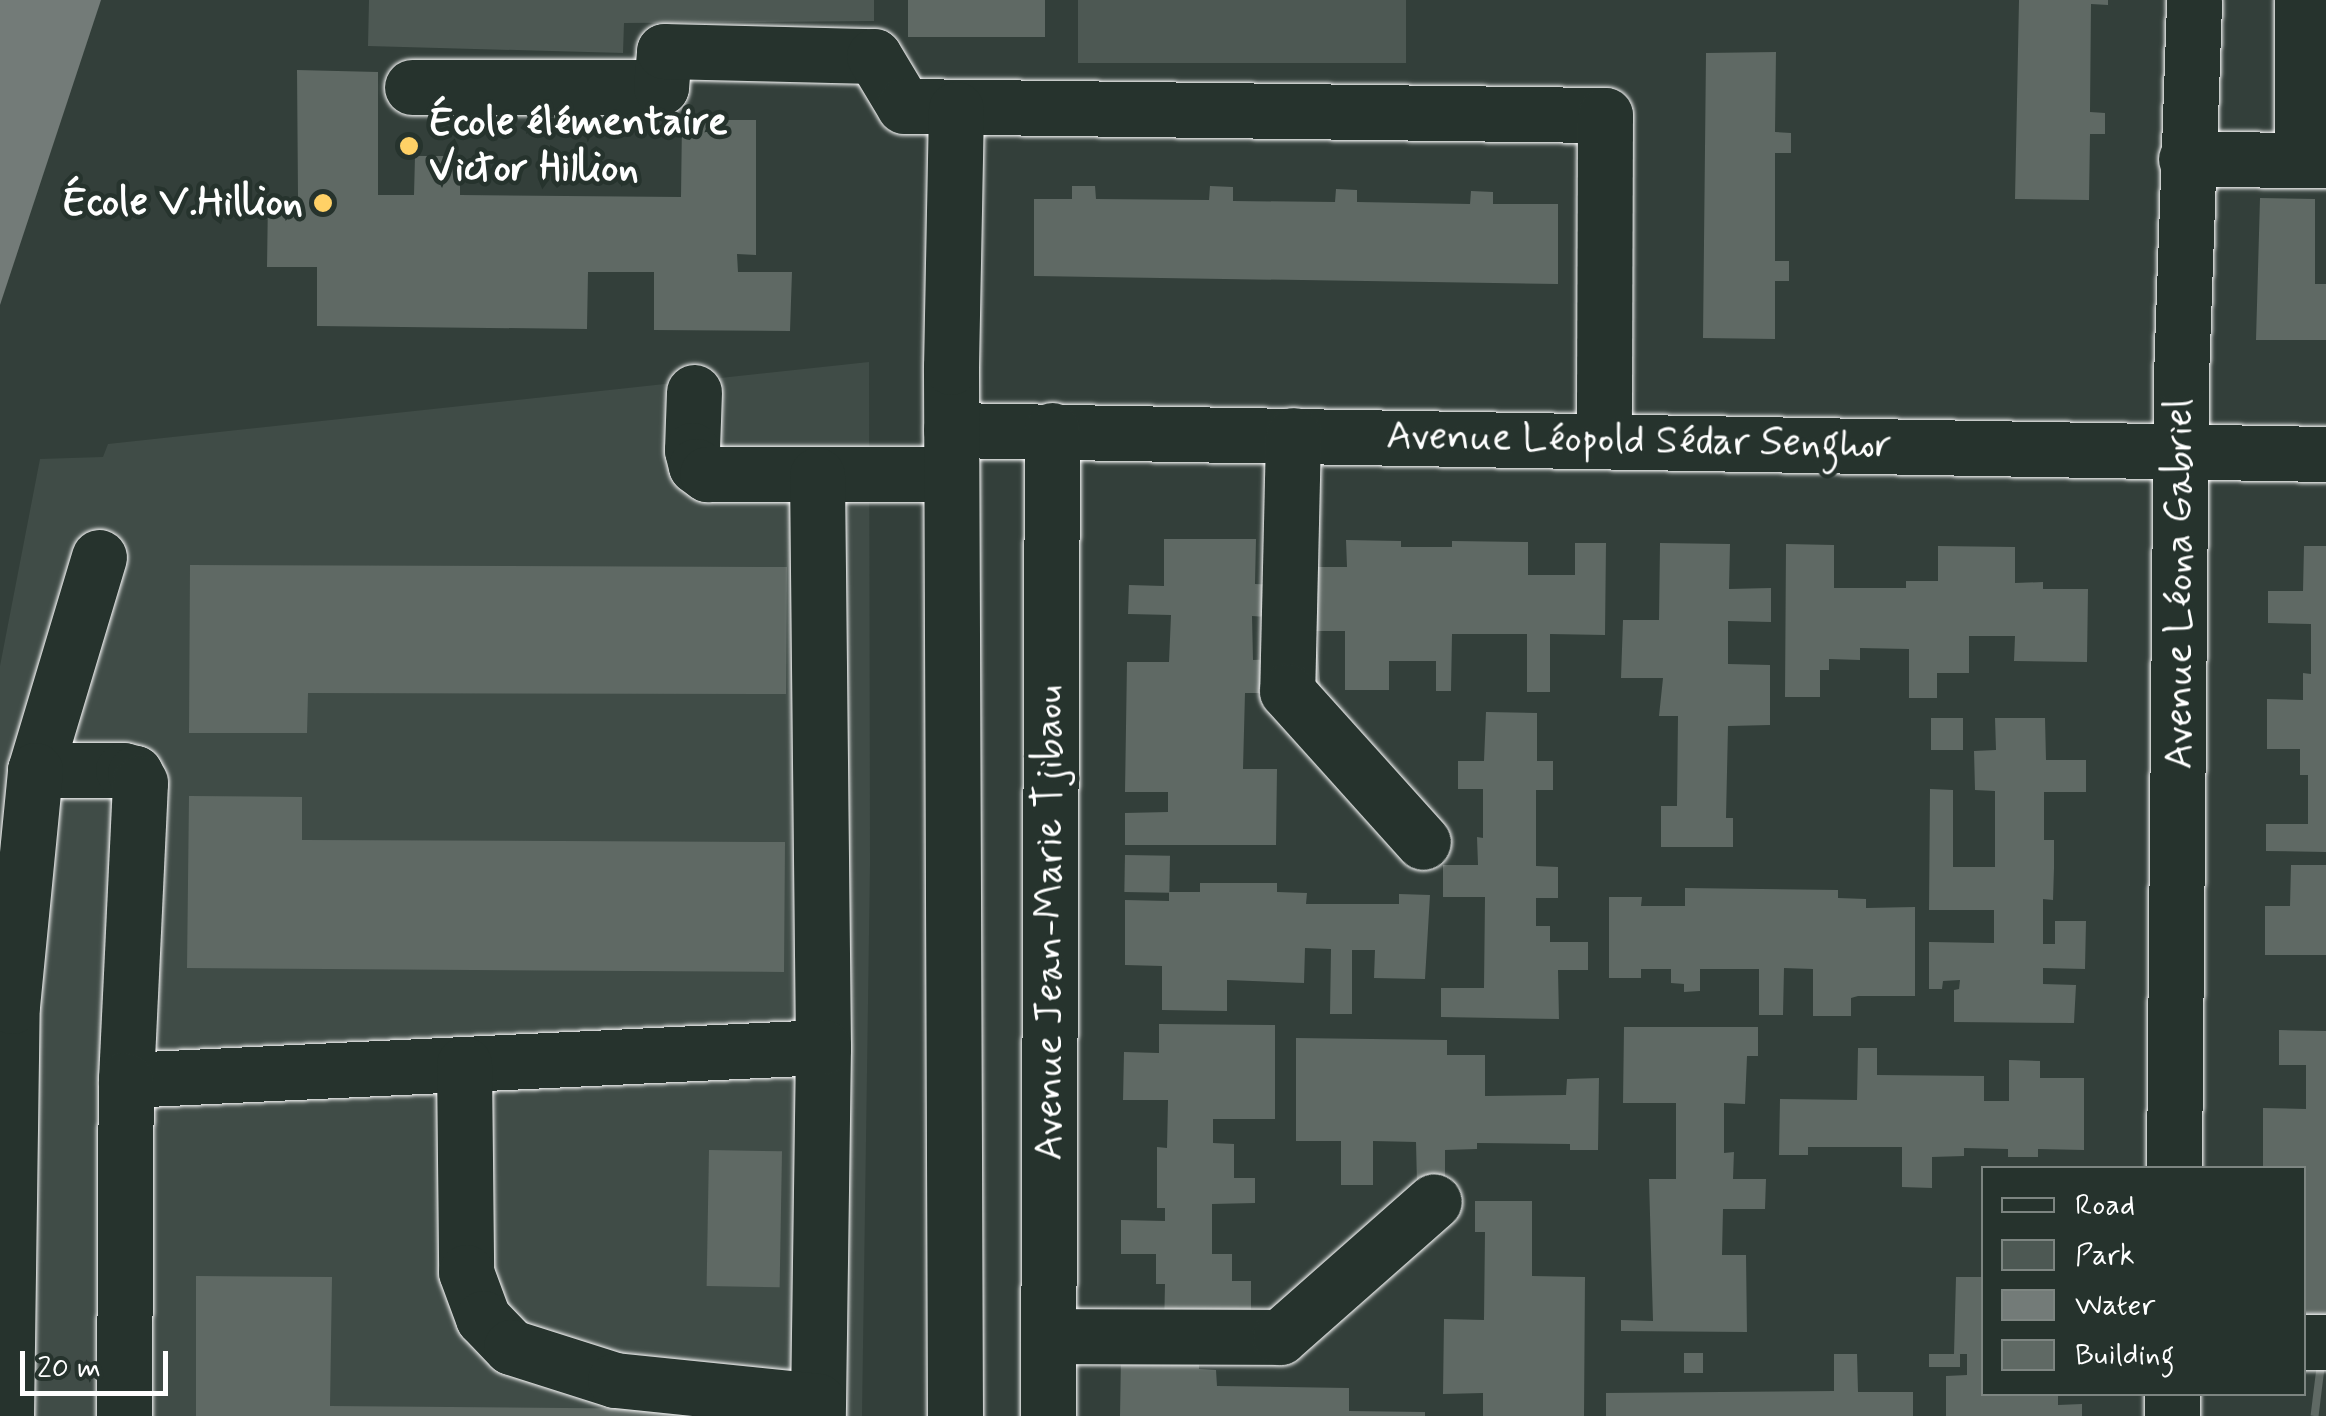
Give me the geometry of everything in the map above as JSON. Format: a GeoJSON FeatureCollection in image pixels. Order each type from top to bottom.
{"type":"FeatureCollection","features":[{"type":"Feature","properties":{"kind":"street","name":"Avenue Léona Gabriel"},"geometry":{"type":"LineString","coordinates":[[2174,1166],[2186,158],[2194,0]]}},
{"type":"Feature","properties":{"kind":"street"},"geometry":{"type":"LineString","coordinates":[[2186,158],[2314,160],[2302,0]]}},
{"type":"Feature","properties":{"kind":"street"},"geometry":{"type":"LineString","coordinates":[[412,87],[661,87],[664,51],[874,56],[904,106],[1605,115],[1604,440]]}},
{"type":"Feature","properties":{"kind":"street"},"geometry":{"type":"LineString","coordinates":[[955,1416],[952,452],[956,108]]}},
{"type":"Feature","properties":{"kind":"street","name":"Avenue Léopold Sédar Senghor"},"geometry":{"type":"LineString","coordinates":[[694,392],[692,450],[696,466],[708,474],[817,475],[1052,430],[2326,454]]}},
{"type":"Feature","properties":{"kind":"street","name":"Avenue Jean-Marie Tjibaou"},"geometry":{"type":"LineString","coordinates":[[1048,1416],[1052,430]]}},
{"type":"Feature","properties":{"kind":"street"},"geometry":{"type":"LineString","coordinates":[[1293,434],[1287,691],[1423,842]]}},
{"type":"Feature","properties":{"kind":"street"},"geometry":{"type":"LineString","coordinates":[[464,1064],[466,1272],[482,1318],[511,1347],[615,1380],[818,1408],[823,1047],[817,475]]}},
{"type":"Feature","properties":{"kind":"street"},"geometry":{"type":"LineString","coordinates":[[6,1416],[12,1006],[35,770],[99,558]]}},
{"type":"Feature","properties":{"kind":"street"},"geometry":{"type":"LineString","coordinates":[[35,770],[123,770],[135,773],[140,784],[126,1080],[124,1416]]}},
{"type":"Feature","properties":{"kind":"street"},"geometry":{"type":"LineString","coordinates":[[126,1080],[823,1047]]}},
{"type":"Feature","properties":{"kind":"street"},"geometry":{"type":"LineString","coordinates":[[1048,1336],[1280,1337],[1434,1201]]}},
{"type":"Feature","properties":{"kind":"shaded area"},"geometry":{"type":"Polygon","coordinates":[[[869,362],[870,864],[862,1416],[0,1416],[0,666],[40,459],[103,457],[108,444],[869,362]]]}},
{"type":"Feature","properties":{"kind":"green space"},"geometry":{"type":"Polygon","coordinates":[[[369,0],[874,0],[874,21],[624,23],[623,53],[368,46],[369,0]]]}},
{"type":"Feature","properties":{"kind":"green space"},"geometry":{"type":"Polygon","coordinates":[[[1078,0],[1406,0],[1406,63],[1078,63],[1078,0]]]}},
{"type":"Feature","properties":{"kind":"water"},"geometry":{"type":"Polygon","coordinates":[[[0,0],[101,0],[0,305],[0,0]]]}},
{"type":"Feature","properties":{"kind":"building"},"geometry":{"type":"Polygon","coordinates":[[[908,0],[1045,0],[1045,37],[908,37],[908,0]]]}},
{"type":"Feature","properties":{"kind":"building"},"geometry":{"type":"Polygon","coordinates":[[[2019,0],[2108,0],[2108,5],[2091,4],[2090,112],[2105,113],[2105,134],[2090,134],[2089,200],[2015,199],[2019,0]]]}},
{"type":"Feature","properties":{"kind":"building"},"geometry":{"type":"Polygon","coordinates":[[[1776,52],[1775,132],[1791,133],[1791,153],[1775,153],[1775,261],[1789,261],[1789,281],[1775,281],[1775,339],[1703,338],[1706,53],[1776,52]]]}},
{"type":"Feature","properties":{"kind":"building","name":"École V.Hillion"},"geometry":{"type":"Polygon","coordinates":[[[297,70],[378,72],[378,195],[414,195],[415,156],[460,156],[460,195],[681,197],[682,120],[756,120],[756,255],[737,254],[738,272],[792,272],[790,331],[654,330],[654,272],[588,272],[587,329],[317,326],[317,267],[267,267],[268,197],[298,197],[297,70]]]}},
{"type":"Feature","properties":{"kind":"building"},"geometry":{"type":"Polygon","coordinates":[[[1072,186],[1095,186],[1096,199],[1209,200],[1210,186],[1233,187],[1233,201],[1335,202],[1336,189],[1357,190],[1357,202],[1470,204],[1471,191],[1493,192],[1493,204],[1558,204],[1558,284],[1034,276],[1034,199],[1072,199],[1072,186]]]}},
{"type":"Feature","properties":{"kind":"building"},"geometry":{"type":"Polygon","coordinates":[[[2260,198],[2315,199],[2315,284],[2326,284],[2326,340],[2256,340],[2260,198]]]}},
{"type":"Feature","properties":{"kind":"building"},"geometry":{"type":"Polygon","coordinates":[[[1164,539],[1256,539],[1255,584],[1278,585],[1266,617],[1252,616],[1253,660],[1278,659],[1278,693],[1245,693],[1243,769],[1277,769],[1276,845],[1125,845],[1125,813],[1168,812],[1168,792],[1125,792],[1127,662],[1169,662],[1171,615],[1128,614],[1129,585],[1164,586],[1164,539]]]}},
{"type":"Feature","properties":{"kind":"building"},"geometry":{"type":"Polygon","coordinates":[[[1346,540],[1401,541],[1401,547],[1452,547],[1452,541],[1528,542],[1528,575],[1575,575],[1575,543],[1606,543],[1605,635],[1550,634],[1550,692],[1527,692],[1527,634],[1452,634],[1451,691],[1436,691],[1436,661],[1389,661],[1389,690],[1345,690],[1345,631],[1299,631],[1299,567],[1347,567],[1346,540]]]}},
{"type":"Feature","properties":{"kind":"building"},"geometry":{"type":"Polygon","coordinates":[[[1660,543],[1730,544],[1729,589],[1771,588],[1771,622],[1728,621],[1728,664],[1770,665],[1770,725],[1728,726],[1726,818],[1733,818],[1733,847],[1661,847],[1661,806],[1677,806],[1678,716],[1659,716],[1663,678],[1621,678],[1623,620],[1659,620],[1660,543]]]}},
{"type":"Feature","properties":{"kind":"building"},"geometry":{"type":"Polygon","coordinates":[[[1786,544],[1834,545],[1834,588],[1906,588],[1906,581],[1938,581],[1938,546],[2015,547],[2015,583],[2043,582],[2043,589],[2088,589],[2087,662],[2014,661],[2015,636],[1969,636],[1969,673],[1937,673],[1937,698],[1909,698],[1909,649],[1860,648],[1860,660],[1829,659],[1829,670],[1820,670],[1820,697],[1785,697],[1786,544]]]}},
{"type":"Feature","properties":{"kind":"building"},"geometry":{"type":"Polygon","coordinates":[[[2304,546],[2326,546],[2326,852],[2266,851],[2266,824],[2308,824],[2308,775],[2300,775],[2300,749],[2267,749],[2267,699],[2303,700],[2303,673],[2311,674],[2311,624],[2268,623],[2268,591],[2303,591],[2304,546]]]}},
{"type":"Feature","properties":{"kind":"building"},"geometry":{"type":"Polygon","coordinates":[[[190,565],[787,567],[786,694],[308,693],[307,733],[189,733],[190,565]]]}},
{"type":"Feature","properties":{"kind":"building"},"geometry":{"type":"Polygon","coordinates":[[[1299,635],[1316,635],[1321,690],[1299,690],[1299,635]]]}},
{"type":"Feature","properties":{"kind":"building"},"geometry":{"type":"Polygon","coordinates":[[[1486,712],[1537,713],[1537,761],[1553,761],[1553,790],[1536,790],[1536,866],[1558,867],[1558,898],[1536,898],[1536,926],[1550,926],[1550,942],[1588,942],[1588,970],[1558,970],[1559,1019],[1441,1017],[1441,988],[1484,988],[1485,897],[1443,897],[1443,865],[1478,865],[1477,837],[1483,838],[1483,789],[1458,789],[1458,761],[1484,761],[1486,712]]]}},
{"type":"Feature","properties":{"kind":"building"},"geometry":{"type":"Polygon","coordinates":[[[1931,718],[1963,718],[1963,750],[1931,750],[1931,718]]]}},
{"type":"Feature","properties":{"kind":"building"},"geometry":{"type":"Polygon","coordinates":[[[1995,718],[2045,718],[2046,760],[2086,760],[2086,792],[2044,792],[2044,840],[2054,840],[2054,868],[2053,900],[2043,899],[2043,944],[2055,944],[2055,921],[2086,921],[2085,969],[2043,968],[2043,984],[2076,985],[2074,1023],[1954,1022],[1954,990],[1959,989],[1960,980],[1943,981],[1942,989],[1929,989],[1929,942],[1994,943],[1994,910],[1929,910],[1930,789],[1953,790],[1953,867],[1995,867],[1995,791],[1975,790],[1974,751],[1996,750],[1995,718]]]}},
{"type":"Feature","properties":{"kind":"building"},"geometry":{"type":"Polygon","coordinates":[[[189,796],[302,797],[302,840],[785,842],[784,972],[187,968],[189,796]]]}},
{"type":"Feature","properties":{"kind":"building"},"geometry":{"type":"Polygon","coordinates":[[[1125,855],[1170,856],[1169,893],[1124,892],[1125,855]]]}},
{"type":"Feature","properties":{"kind":"building"},"geometry":{"type":"Polygon","coordinates":[[[2291,865],[2326,865],[2326,955],[2265,955],[2265,906],[2290,906],[2291,865]]]}},
{"type":"Feature","properties":{"kind":"building"},"geometry":{"type":"Polygon","coordinates":[[[1200,883],[1277,883],[1277,892],[1307,893],[1306,904],[1399,904],[1399,894],[1430,895],[1425,979],[1374,978],[1375,950],[1352,950],[1352,1014],[1330,1014],[1331,949],[1305,948],[1304,983],[1227,980],[1227,1011],[1162,1010],[1162,966],[1125,965],[1125,900],[1169,901],[1169,892],[1200,892],[1200,883]]]}},
{"type":"Feature","properties":{"kind":"building"},"geometry":{"type":"Polygon","coordinates":[[[1685,888],[1838,890],[1838,898],[1866,899],[1866,908],[1915,907],[1915,996],[1858,996],[1851,998],[1851,1016],[1813,1016],[1813,969],[1784,968],[1783,1015],[1759,1015],[1759,969],[1700,969],[1700,991],[1684,992],[1684,984],[1671,983],[1671,969],[1641,969],[1641,978],[1609,978],[1609,897],[1642,897],[1641,906],[1685,906],[1685,888]]]}},
{"type":"Feature","properties":{"kind":"building"},"geometry":{"type":"Polygon","coordinates":[[[1159,1024],[1275,1025],[1275,1119],[1213,1119],[1213,1143],[1234,1144],[1234,1178],[1255,1178],[1255,1203],[1212,1204],[1212,1254],[1232,1254],[1232,1281],[1251,1281],[1251,1329],[1164,1329],[1165,1284],[1156,1284],[1156,1254],[1121,1254],[1121,1220],[1165,1221],[1165,1208],[1157,1208],[1157,1147],[1167,1148],[1168,1100],[1123,1100],[1124,1052],[1159,1053],[1159,1024]]]}},
{"type":"Feature","properties":{"kind":"building"},"geometry":{"type":"Polygon","coordinates":[[[1624,1027],[1758,1027],[1758,1056],[1747,1056],[1745,1104],[1724,1103],[1724,1153],[1734,1152],[1733,1179],[1766,1179],[1765,1209],[1723,1209],[1722,1255],[1746,1255],[1747,1332],[1621,1331],[1621,1320],[1653,1321],[1649,1179],[1676,1179],[1676,1103],[1623,1103],[1624,1027]]]}},
{"type":"Feature","properties":{"kind":"building"},"geometry":{"type":"Polygon","coordinates":[[[2279,1030],[2326,1031],[2326,1336],[2306,1336],[2306,1166],[2263,1166],[2263,1108],[2306,1109],[2306,1065],[2279,1065],[2279,1030]]]}},
{"type":"Feature","properties":{"kind":"building"},"geometry":{"type":"Polygon","coordinates":[[[1296,1038],[1447,1040],[1447,1055],[1485,1055],[1485,1096],[1566,1095],[1567,1079],[1599,1078],[1598,1150],[1570,1150],[1570,1144],[1477,1143],[1477,1149],[1445,1150],[1445,1185],[1417,1185],[1416,1142],[1373,1141],[1373,1185],[1341,1185],[1341,1141],[1296,1141],[1296,1038]]]}},
{"type":"Feature","properties":{"kind":"building"},"geometry":{"type":"Polygon","coordinates":[[[1858,1048],[1877,1048],[1877,1075],[1984,1076],[1984,1101],[2009,1101],[2009,1060],[2040,1061],[2040,1078],[2084,1078],[2084,1150],[2038,1149],[2038,1157],[2008,1157],[2008,1149],[1964,1148],[1964,1156],[1932,1157],[1932,1188],[1902,1187],[1902,1147],[1808,1147],[1808,1155],[1779,1155],[1780,1099],[1857,1100],[1858,1048]]]}},
{"type":"Feature","properties":{"kind":"building"},"geometry":{"type":"Polygon","coordinates":[[[709,1150],[782,1151],[780,1287],[707,1286],[709,1150]]]}},
{"type":"Feature","properties":{"kind":"building"},"geometry":{"type":"Polygon","coordinates":[[[1475,1201],[1532,1201],[1532,1276],[1585,1277],[1584,1416],[1483,1416],[1483,1393],[1443,1394],[1444,1319],[1484,1320],[1485,1232],[1475,1232],[1475,1201]]]}},
{"type":"Feature","properties":{"kind":"building"},"geometry":{"type":"Polygon","coordinates":[[[196,1276],[332,1277],[330,1406],[792,1410],[792,1416],[196,1416],[196,1276]]]}},
{"type":"Feature","properties":{"kind":"building"},"geometry":{"type":"Polygon","coordinates":[[[1956,1277],[1981,1277],[1981,1396],[2058,1396],[2058,1405],[2082,1404],[2082,1416],[1946,1416],[1946,1376],[1967,1375],[1967,1354],[1960,1354],[1960,1367],[1929,1367],[1929,1354],[1954,1354],[1956,1277]]]}},
{"type":"Feature","properties":{"kind":"building"},"geometry":{"type":"Polygon","coordinates":[[[1684,1353],[1703,1353],[1703,1373],[1684,1373],[1684,1353]]]}},
{"type":"Feature","properties":{"kind":"building"},"geometry":{"type":"Polygon","coordinates":[[[1834,1354],[1857,1354],[1858,1392],[1913,1392],[1913,1416],[1606,1416],[1606,1393],[1834,1391],[1834,1354]]]}},
{"type":"Feature","properties":{"kind":"building"},"geometry":{"type":"Polygon","coordinates":[[[1121,1355],[1199,1356],[1199,1369],[1216,1370],[1217,1386],[1349,1388],[1349,1411],[1425,1412],[1425,1416],[1120,1416],[1121,1355]]]}},
{"type":"Feature","properties":{"kind":"building"},"geometry":{"type":"Polygon","coordinates":[[[2318,1355],[2326,1356],[2319,1416],[2311,1416],[2318,1355]]]}},
{"type":"Feature","properties":{"kind":"place","name":"École élémentaire Victor Hillion"},"geometry":{"type":"Point","coordinates":[409,146]}},
{"type":"Feature","properties":{"kind":"place","name":"École V.Hillion"},"geometry":{"type":"Point","coordinates":[323,203]}}]}
